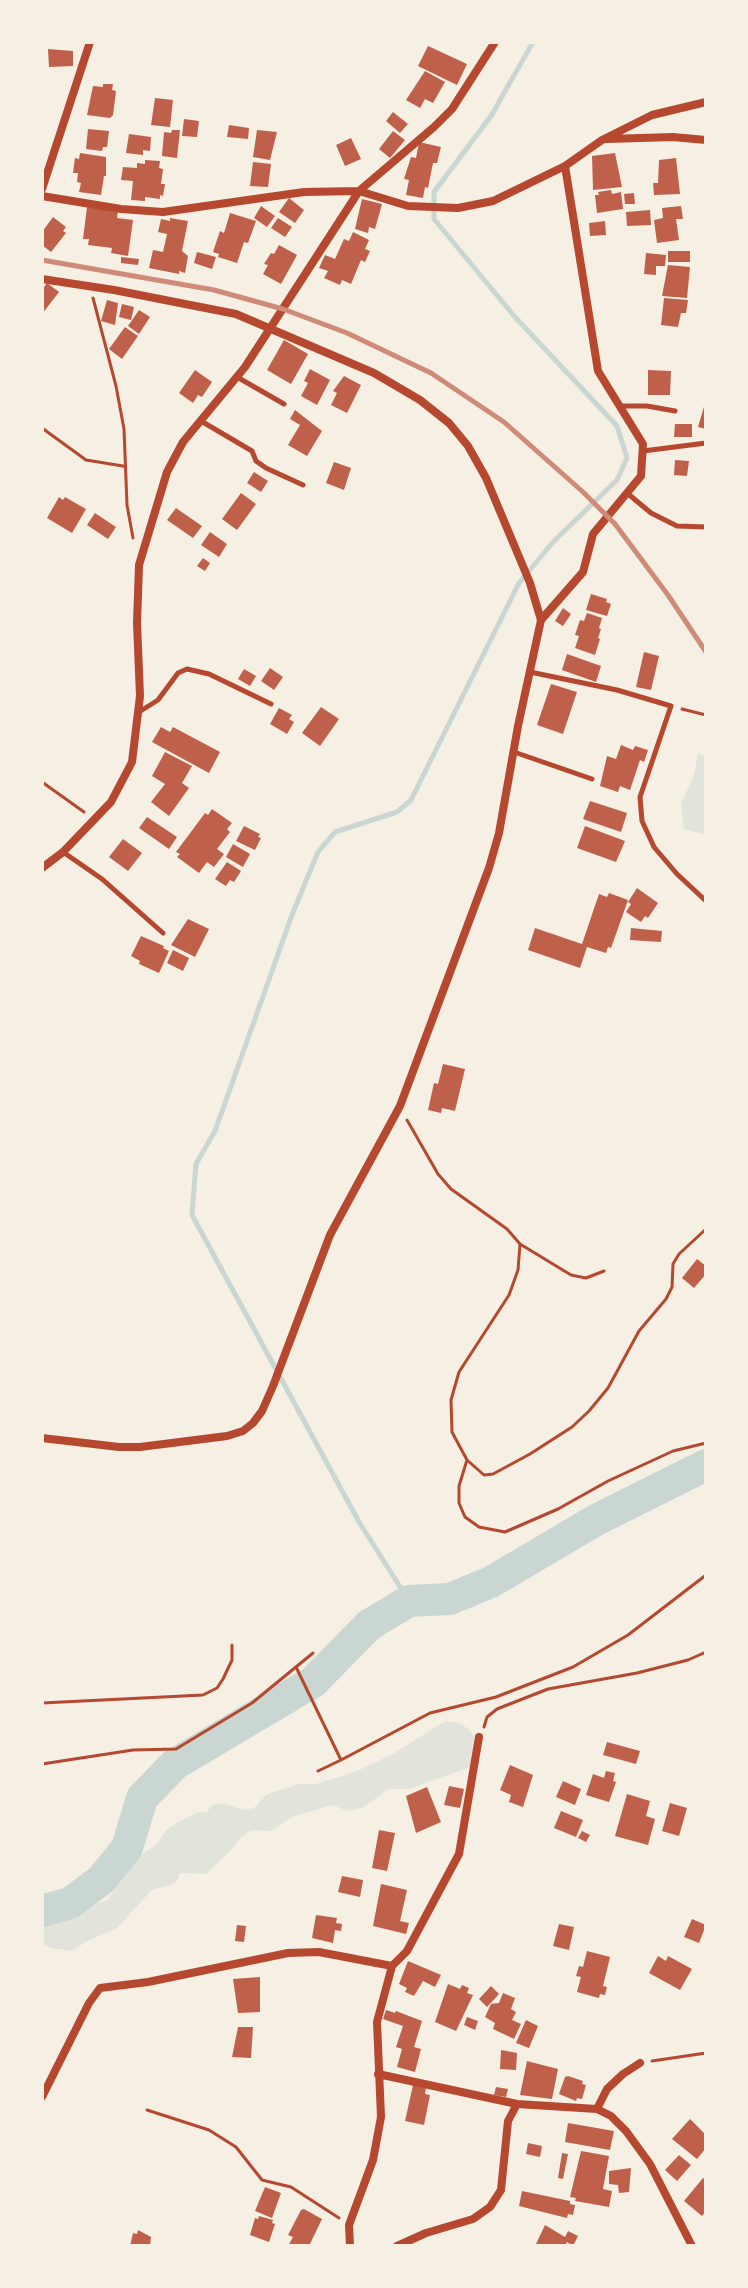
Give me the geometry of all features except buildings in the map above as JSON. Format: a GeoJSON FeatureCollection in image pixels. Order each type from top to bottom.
{"type":"FeatureCollection","features":[{"type":"Feature","properties":{"kind":"street"},"geometry":{"type":"LineString","coordinates":[[42,189],[90,42]]}},
{"type":"Feature","properties":{"kind":"street"},"geometry":{"type":"LineString","coordinates":[[42,868],[95,821],[111,802],[132,762],[139,712],[139,565],[167,472],[183,442],[237,377],[359,191],[452,109],[495,42]]}},
{"type":"Feature","properties":{"kind":"street"},"geometry":{"type":"LineString","coordinates":[[42,196],[121,209],[163,212],[304,192],[359,191],[408,206],[458,208],[493,201],[565,166],[602,140],[652,115],[706,102]]}},
{"type":"Feature","properties":{"kind":"street"},"geometry":{"type":"LineString","coordinates":[[602,140],[673,137],[706,140]]}},
{"type":"Feature","properties":{"kind":"street"},"geometry":{"type":"LineString","coordinates":[[541,620],[583,572],[593,534],[641,476],[643,444],[598,371],[565,166]]}},
{"type":"Feature","properties":{"kind":"street"},"geometry":{"type":"LineString","coordinates":[[42,279],[236,314],[374,373],[420,400],[449,423],[468,446],[486,478],[530,583],[541,620],[499,833],[489,868],[400,1106],[330,1235],[262,1411],[243,1431],[227,1436],[119,1447],[42,1438]]}},
{"type":"Feature","properties":{"kind":"street"},"geometry":{"type":"LineString","coordinates":[[350,2246],[349,2225],[377,2142],[381,2117],[377,2022],[392,1966],[407,1951],[459,1854],[479,1737]]}},
{"type":"Feature","properties":{"kind":"street"},"geometry":{"type":"LineString","coordinates":[[42,2097],[89,2003],[100,1988],[148,1982],[288,1953],[319,1952],[392,1966]]}},
{"type":"Feature","properties":{"kind":"street"},"geometry":{"type":"LineString","coordinates":[[597,2109],[607,2089],[640,2063]]}},
{"type":"Feature","properties":{"kind":"street"},"geometry":{"type":"LineString","coordinates":[[378,2074],[517,2104],[597,2109],[611,2116],[650,2164],[692,2246]]}},
{"type":"Feature","properties":{"kind":"street"},"geometry":{"type":"LineString","coordinates":[[397,2246],[426,2233],[473,2219],[490,2207],[501,2190],[508,2121],[517,2104]]}},
{"type":"Feature","properties":{"kind":"lane"},"geometry":{"type":"LineString","coordinates":[[237,377],[284,404]]}},
{"type":"Feature","properties":{"kind":"lane"},"geometry":{"type":"LineString","coordinates":[[618,406],[647,406],[675,411]]}},
{"type":"Feature","properties":{"kind":"lane"},"geometry":{"type":"LineString","coordinates":[[201,421],[252,451],[256,461],[266,468],[303,485]]}},
{"type":"Feature","properties":{"kind":"lane"},"geometry":{"type":"LineString","coordinates":[[642,451],[706,443]]}},
{"type":"Feature","properties":{"kind":"lane"},"geometry":{"type":"LineString","coordinates":[[626,493],[651,513],[677,526],[706,527]]}},
{"type":"Feature","properties":{"kind":"lane"},"geometry":{"type":"LineString","coordinates":[[139,712],[158,700],[178,673],[187,669],[221,679],[271,704]]}},
{"type":"Feature","properties":{"kind":"lane"},"geometry":{"type":"LineString","coordinates":[[530,672],[617,690],[671,706],[640,797],[642,821],[654,847],[706,901]]}},
{"type":"Feature","properties":{"kind":"lane"},"geometry":{"type":"LineString","coordinates":[[514,752],[592,779]]}},
{"type":"Feature","properties":{"kind":"lane"},"geometry":{"type":"LineString","coordinates":[[63,852],[102,879],[163,933]]}},
{"type":"Feature","properties":{"kind":"path"},"geometry":{"type":"LineString","coordinates":[[90,286],[124,429],[127,505],[133,541]]}},
{"type":"Feature","properties":{"kind":"path"},"geometry":{"type":"LineString","coordinates":[[42,428],[86,460],[124,467]]}},
{"type":"Feature","properties":{"kind":"path"},"geometry":{"type":"LineString","coordinates":[[671,706],[706,715]]}},
{"type":"Feature","properties":{"kind":"path"},"geometry":{"type":"LineString","coordinates":[[42,782],[95,821]]}},
{"type":"Feature","properties":{"kind":"path"},"geometry":{"type":"LineString","coordinates":[[400,1106],[438,1174],[451,1189],[507,1229],[520,1244],[571,1275],[586,1278],[604,1271]]}},
{"type":"Feature","properties":{"kind":"path"},"geometry":{"type":"LineString","coordinates":[[520,1244],[518,1270],[509,1295],[459,1372],[451,1400],[452,1432],[467,1460],[484,1475],[493,1474],[572,1427],[589,1411],[608,1388],[639,1331],[666,1299],[672,1287],[673,1264],[679,1254],[706,1229]]}},
{"type":"Feature","properties":{"kind":"path"},"geometry":{"type":"LineString","coordinates":[[467,1460],[459,1486],[459,1503],[465,1517],[479,1527],[505,1532],[673,1451],[706,1443]]}},
{"type":"Feature","properties":{"kind":"path"},"geometry":{"type":"LineString","coordinates":[[318,1771],[430,1713],[496,1697],[573,1667],[628,1635],[706,1575]]}},
{"type":"Feature","properties":{"kind":"path"},"geometry":{"type":"LineString","coordinates":[[42,1703],[203,1695],[217,1688],[223,1679],[232,1660],[232,1645]]}},
{"type":"Feature","properties":{"kind":"path"},"geometry":{"type":"LineString","coordinates":[[479,1737],[487,1717],[499,1708],[548,1689],[637,1673],[688,1660],[706,1652]]}},
{"type":"Feature","properties":{"kind":"path"},"geometry":{"type":"LineString","coordinates":[[42,1764],[133,1750],[176,1749],[252,1703],[313,1653]]}},
{"type":"Feature","properties":{"kind":"path"},"geometry":{"type":"LineString","coordinates":[[296,1667],[341,1760]]}},
{"type":"Feature","properties":{"kind":"path"},"geometry":{"type":"LineString","coordinates":[[496,1697],[499,1708]]}},
{"type":"Feature","properties":{"kind":"path"},"geometry":{"type":"LineString","coordinates":[[640,2063],[706,2053]]}},
{"type":"Feature","properties":{"kind":"path"},"geometry":{"type":"LineString","coordinates":[[147,2110],[209,2130],[236,2147],[262,2180],[291,2187],[349,2225]]}},
{"type":"Feature","properties":{"kind":"shaded area"},"geometry":{"type":"Polygon","coordinates":[[[698,753],[706,756],[706,835],[684,829],[681,804],[694,775],[698,753]]]}},
{"type":"Feature","properties":{"kind":"shaded area"},"geometry":{"type":"Polygon","coordinates":[[[445,1721],[458,1723],[474,1736],[470,1767],[409,1789],[389,1789],[362,1808],[347,1811],[333,1805],[294,1816],[271,1831],[251,1830],[206,1874],[180,1873],[178,1880],[171,1885],[152,1890],[116,1929],[72,1951],[51,1948],[42,1943],[42,1921],[108,1900],[120,1864],[136,1859],[180,1821],[199,1812],[206,1813],[212,1805],[223,1803],[243,1810],[254,1808],[267,1794],[299,1784],[316,1784],[357,1771],[393,1754],[445,1721]]]}},
{"type":"Feature","properties":{"kind":"waterway"},"geometry":{"type":"LineString","coordinates":[[409,1601],[359,1522],[192,1215],[196,1164],[215,1131],[292,915],[318,852],[335,832],[397,812],[411,800],[519,583],[554,541],[617,480],[627,458],[617,426],[515,317],[434,219],[434,192],[491,116],[533,42]]}},
{"type":"Feature","properties":{"kind":"waterway"},"geometry":{"type":"LineString","coordinates":[[42,1911],[70,1903],[101,1880],[127,1848],[142,1798],[175,1764],[313,1682],[369,1625],[409,1601],[450,1599],[491,1582],[596,1520],[706,1465]]}},
{"type":"Feature","properties":{"kind":"railway"},"geometry":{"type":"LineString","coordinates":[[42,260],[214,290],[283,309],[347,333],[431,373],[504,422],[615,524],[706,652]]}}]}
